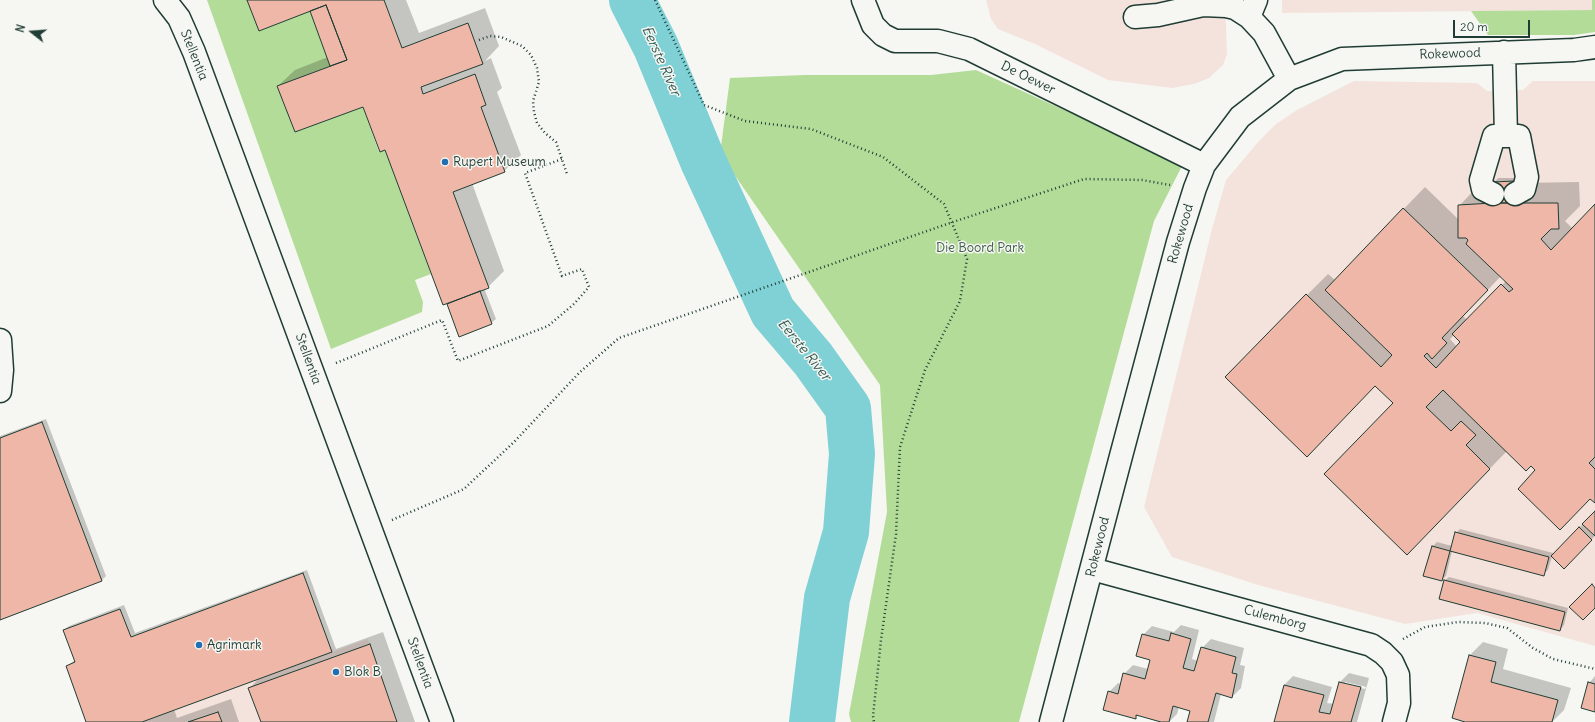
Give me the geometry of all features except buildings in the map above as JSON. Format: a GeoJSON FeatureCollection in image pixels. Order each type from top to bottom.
{"type":"FeatureCollection","features":[{"type":"Feature","properties":{"kind":"street","name":"Stellentia"},"geometry":{"type":"LineString","coordinates":[[165,0],[178,18],[194,52],[370,524],[442,722]]}},
{"type":"Feature","properties":{"kind":"street","name":"De Oewer"},"geometry":{"type":"LineString","coordinates":[[863,0],[873,25],[883,35],[895,40],[938,41],[969,48],[1204,165]]}},
{"type":"Feature","properties":{"kind":"street"},"geometry":{"type":"LineString","coordinates":[[1135,17],[1158,15],[1203,5],[1253,8],[1264,33],[1289,79]]}},
{"type":"Feature","properties":{"kind":"street","name":"Rokewood"},"geometry":{"type":"LineString","coordinates":[[1052,722],[1178,242],[1204,165],[1240,117],[1289,79],[1342,59],[1574,50],[1595,47]]}},
{"type":"Feature","properties":{"kind":"street"},"geometry":{"type":"LineString","coordinates":[[1504,52],[1506,136],[1527,177],[1524,189],[1515,194]]}},
{"type":"Feature","properties":{"kind":"street"},"geometry":{"type":"LineString","coordinates":[[1493,194],[1483,189],[1481,180],[1506,136]]}},
{"type":"Feature","properties":{"kind":"street"},"geometry":{"type":"LineString","coordinates":[[0,340],[2,370],[0,391]]}},
{"type":"Feature","properties":{"kind":"street","name":"Culemborg"},"geometry":{"type":"LineString","coordinates":[[1092,569],[1371,645],[1383,653],[1392,662],[1398,675],[1398,703],[1394,722]]}},
{"type":"Feature","properties":{"kind":"path"},"geometry":{"type":"LineString","coordinates":[[655,0],[704,105],[745,121],[811,129],[883,157],[944,204],[953,222],[967,259],[960,301],[925,370],[900,447],[896,534],[881,640],[873,716],[874,722]]}},
{"type":"Feature","properties":{"kind":"path"},"geometry":{"type":"LineString","coordinates":[[479,40],[490,36],[501,37],[522,46],[531,55],[538,68],[540,82],[533,100],[537,123],[545,133],[556,142],[567,174]]}},
{"type":"Feature","properties":{"kind":"path"},"geometry":{"type":"LineString","coordinates":[[331,365],[442,320],[458,360],[548,326],[574,304],[589,287],[582,269],[562,276],[525,173],[562,159]]}},
{"type":"Feature","properties":{"kind":"path"},"geometry":{"type":"LineString","coordinates":[[370,524],[389,521],[464,489],[514,442],[580,372],[619,338],[953,222],[1084,180],[1142,180],[1195,188]]}},
{"type":"Feature","properties":{"kind":"path"},"geometry":{"type":"LineString","coordinates":[[1397,642],[1425,627],[1458,622],[1485,623],[1507,628],[1533,648],[1553,659],[1595,669]]}},
{"type":"Feature","properties":{"kind":"shaded area"},"geometry":{"type":"Polygon","coordinates":[[[986,0],[1225,0],[1227,54],[1223,65],[1209,78],[1194,84],[1172,88],[1108,80],[1035,44],[998,29],[991,19],[986,0]]]}},
{"type":"Feature","properties":{"kind":"shaded area"},"geometry":{"type":"Polygon","coordinates":[[[1282,0],[1592,0],[1592,10],[1282,13],[1282,0]]]}},
{"type":"Feature","properties":{"kind":"shaded area"},"geometry":{"type":"Polygon","coordinates":[[[1354,81],[1477,83],[1487,91],[1523,90],[1533,81],[1595,81],[1595,646],[1477,613],[1405,624],[1258,585],[1172,557],[1144,507],[1212,229],[1226,180],[1259,141],[1276,124],[1297,110],[1354,81]]]}},
{"type":"Feature","properties":{"kind":"shaded area","name":"Blok B"},"geometry":{"type":"Polygon","coordinates":[[[368,639],[397,722],[142,722],[332,652],[368,639]]]}},
{"type":"Feature","properties":{"kind":"green space"},"geometry":{"type":"Polygon","coordinates":[[[207,0],[247,0],[259,31],[310,11],[330,66],[277,86],[295,132],[363,107],[379,152],[385,150],[431,274],[415,280],[423,302],[422,312],[331,349],[207,0]]]}},
{"type":"Feature","properties":{"kind":"green space"},"geometry":{"type":"Polygon","coordinates":[[[1592,0],[1595,0],[1595,32],[1574,35],[1488,35],[1471,11],[1592,10],[1592,0]]]}},
{"type":"Feature","properties":{"kind":"green space","name":"Die Boord Park"},"geometry":{"type":"Polygon","coordinates":[[[976,70],[1183,164],[1154,221],[1019,722],[851,722],[849,714],[887,512],[880,385],[720,154],[730,78],[804,75],[931,75],[976,70]]]}},
{"type":"Feature","properties":{"kind":"waterway","name":"Eerste River"},"geometry":{"type":"LineString","coordinates":[[632,0],[656,47],[703,161],[773,312],[813,359],[848,408],[852,454],[846,532],[827,598],[812,722]]}},
{"type":"Feature","properties":{"kind":"place","name":"Rupert Museum"},"geometry":{"type":"Point","coordinates":[445,162]}},
{"type":"Feature","properties":{"kind":"place","name":"Agrimark"},"geometry":{"type":"Point","coordinates":[199,645]}},
{"type":"Feature","properties":{"kind":"place","name":"Blok B"},"geometry":{"type":"Point","coordinates":[336,672]}}]}
